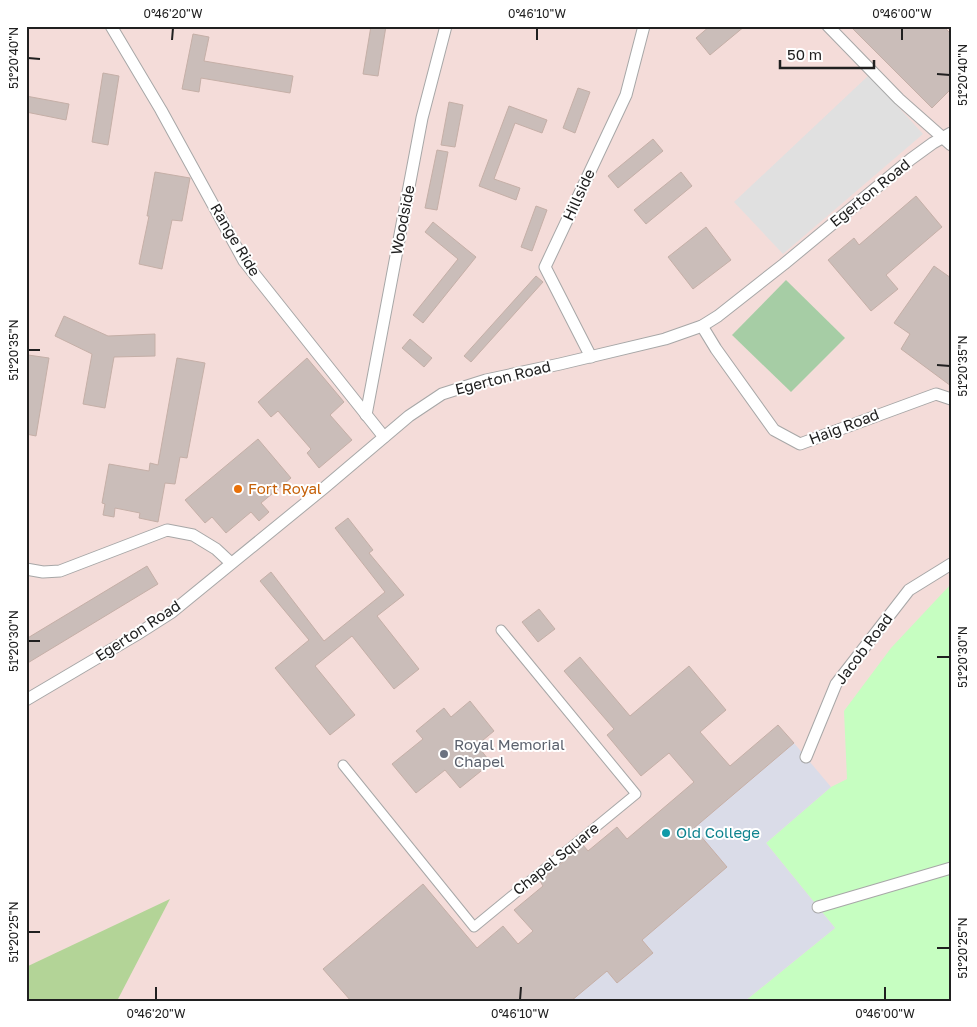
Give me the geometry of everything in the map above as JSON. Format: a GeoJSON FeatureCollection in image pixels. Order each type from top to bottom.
{"type":"FeatureCollection","features":[{"type":"Feature","properties":{"kind":"street","name":"Range Ride"},"geometry":{"type":"LineString","coordinates":[[111,26],[161,110],[244,261],[384,438]]}},
{"type":"Feature","properties":{"kind":"street","name":"Woodside"},"geometry":{"type":"LineString","coordinates":[[366,415],[422,118],[446,26]]}},
{"type":"Feature","properties":{"kind":"street","name":"Hillside"},"geometry":{"type":"LineString","coordinates":[[591,357],[545,267],[626,95],[644,26]]}},
{"type":"Feature","properties":{"kind":"street"},"geometry":{"type":"LineString","coordinates":[[828,26],[899,99],[946,135],[951,145]]}},
{"type":"Feature","properties":{"kind":"street","name":"Egerton Road"},"geometry":{"type":"LineString","coordinates":[[26,700],[172,612],[409,416],[442,394],[486,380],[665,340],[702,326],[718,316],[784,264],[911,159],[946,135]]}},
{"type":"Feature","properties":{"kind":"street","name":"Haig Road"},"geometry":{"type":"LineString","coordinates":[[702,326],[716,349],[774,430],[800,444],[936,394],[951,399]]}},
{"type":"Feature","properties":{"kind":"street"},"geometry":{"type":"LineString","coordinates":[[26,569],[60,571],[167,530],[193,535],[216,549],[231,563]]}},
{"type":"Feature","properties":{"kind":"street","name":"Jacob Road"},"geometry":{"type":"LineString","coordinates":[[806,757],[836,684],[909,590],[951,564]]}},
{"type":"Feature","properties":{"kind":"street","name":"Chapel Square"},"geometry":{"type":"LineString","coordinates":[[343,765],[474,927],[636,794],[501,630]]}},
{"type":"Feature","properties":{"kind":"street"},"geometry":{"type":"LineString","coordinates":[[818,907],[951,868]]}},
{"type":"Feature","properties":{"kind":"shaded area"},"geometry":{"type":"Polygon","coordinates":[[[26,26],[951,26],[951,1001],[26,1001],[26,26]]]}},
{"type":"Feature","properties":{"kind":"shaded area"},"geometry":{"type":"Polygon","coordinates":[[[869,75],[923,134],[783,254],[734,202],[869,75]]]}},
{"type":"Feature","properties":{"kind":"shaded area"},"geometry":{"type":"Polygon","coordinates":[[[794,743],[831,787],[766,843],[835,928],[745,1001],[571,1001],[607,971],[617,983],[653,953],[642,940],[727,867],[694,828],[794,743]]]}},
{"type":"Feature","properties":{"kind":"green space"},"geometry":{"type":"Polygon","coordinates":[[[786,280],[845,338],[791,392],[732,335],[786,280]]]}},
{"type":"Feature","properties":{"kind":"green space"},"geometry":{"type":"Polygon","coordinates":[[[951,584],[951,1001],[745,1001],[835,928],[766,843],[831,787],[847,779],[844,711],[891,648],[951,584]]]}},
{"type":"Feature","properties":{"kind":"green space"},"geometry":{"type":"Polygon","coordinates":[[[170,899],[117,1001],[26,1001],[26,967],[170,899]]]}},
{"type":"Feature","properties":{"kind":"building"},"geometry":{"type":"Polygon","coordinates":[[[371,26],[386,26],[378,76],[363,74],[371,26]]]}},
{"type":"Feature","properties":{"kind":"building"},"geometry":{"type":"Polygon","coordinates":[[[710,26],[745,26],[710,55],[696,38],[710,26]]]}},
{"type":"Feature","properties":{"kind":"building"},"geometry":{"type":"Polygon","coordinates":[[[850,26],[943,26],[951,34],[951,89],[932,108],[850,26]]]}},
{"type":"Feature","properties":{"kind":"building"},"geometry":{"type":"Polygon","coordinates":[[[193,34],[209,37],[204,61],[293,76],[290,93],[201,78],[199,92],[182,89],[193,34]]]}},
{"type":"Feature","properties":{"kind":"building"},"geometry":{"type":"Polygon","coordinates":[[[103,73],[119,76],[108,145],[92,142],[103,73]]]}},
{"type":"Feature","properties":{"kind":"building"},"geometry":{"type":"Polygon","coordinates":[[[578,88],[590,92],[575,133],[563,128],[578,88]]]}},
{"type":"Feature","properties":{"kind":"building"},"geometry":{"type":"Polygon","coordinates":[[[26,96],[69,104],[66,120],[26,112],[26,96]]]}},
{"type":"Feature","properties":{"kind":"building"},"geometry":{"type":"Polygon","coordinates":[[[449,102],[463,105],[455,147],[441,145],[449,102]]]}},
{"type":"Feature","properties":{"kind":"building"},"geometry":{"type":"Polygon","coordinates":[[[509,106],[547,120],[542,133],[515,123],[494,179],[520,188],[516,200],[479,186],[509,106]]]}},
{"type":"Feature","properties":{"kind":"building"},"geometry":{"type":"Polygon","coordinates":[[[653,139],[663,151],[618,188],[608,176],[653,139]]]}},
{"type":"Feature","properties":{"kind":"building"},"geometry":{"type":"Polygon","coordinates":[[[437,150],[448,152],[437,210],[425,208],[437,150]]]}},
{"type":"Feature","properties":{"kind":"building"},"geometry":{"type":"Polygon","coordinates":[[[155,172],[190,178],[182,221],[172,220],[162,269],[139,264],[149,216],[147,216],[155,172]]]}},
{"type":"Feature","properties":{"kind":"building"},"geometry":{"type":"Polygon","coordinates":[[[681,172],[692,186],[646,224],[634,210],[681,172]]]}},
{"type":"Feature","properties":{"kind":"building"},"geometry":{"type":"Polygon","coordinates":[[[916,196],[942,227],[886,275],[898,289],[871,311],[828,260],[854,238],[859,245],[916,196]]]}},
{"type":"Feature","properties":{"kind":"building"},"geometry":{"type":"Polygon","coordinates":[[[536,206],[547,210],[532,251],[521,247],[536,206]]]}},
{"type":"Feature","properties":{"kind":"building"},"geometry":{"type":"Polygon","coordinates":[[[433,222],[476,257],[423,323],[413,315],[458,259],[425,232],[433,222]]]}},
{"type":"Feature","properties":{"kind":"building"},"geometry":{"type":"Polygon","coordinates":[[[706,227],[731,260],[693,289],[668,257],[706,227]]]}},
{"type":"Feature","properties":{"kind":"building"},"geometry":{"type":"Polygon","coordinates":[[[934,266],[951,278],[951,386],[901,349],[910,334],[894,323],[934,266]]]}},
{"type":"Feature","properties":{"kind":"building"},"geometry":{"type":"Polygon","coordinates":[[[536,276],[543,282],[471,362],[464,356],[536,276]]]}},
{"type":"Feature","properties":{"kind":"building"},"geometry":{"type":"Polygon","coordinates":[[[64,316],[108,336],[155,334],[155,356],[114,357],[105,408],[83,404],[92,354],[55,336],[64,316]]]}},
{"type":"Feature","properties":{"kind":"building"},"geometry":{"type":"Polygon","coordinates":[[[410,339],[432,358],[424,367],[402,348],[410,339]]]}},
{"type":"Feature","properties":{"kind":"building"},"geometry":{"type":"Polygon","coordinates":[[[28,355],[49,358],[36,436],[26,434],[26,363],[28,355]]]}},
{"type":"Feature","properties":{"kind":"building"},"geometry":{"type":"Polygon","coordinates":[[[177,358],[205,363],[187,458],[180,457],[175,484],[165,483],[158,522],[139,518],[140,513],[115,508],[114,517],[103,515],[105,504],[102,503],[109,464],[149,471],[150,463],[158,465],[177,358]]]}},
{"type":"Feature","properties":{"kind":"building"},"geometry":{"type":"Polygon","coordinates":[[[307,358],[344,402],[330,415],[352,440],[319,468],[307,453],[311,449],[278,411],[271,417],[258,402],[307,358]]]}},
{"type":"Feature","properties":{"kind":"building","name":"Fort Royal"},"geometry":{"type":"Polygon","coordinates":[[[258,439],[291,478],[261,503],[269,512],[259,521],[251,512],[226,533],[212,517],[205,523],[185,500],[258,439]]]}},
{"type":"Feature","properties":{"kind":"building"},"geometry":{"type":"Polygon","coordinates":[[[348,518],[373,550],[369,553],[404,595],[377,616],[419,669],[394,689],[352,636],[315,666],[355,715],[330,735],[275,668],[309,640],[260,581],[271,572],[324,641],[385,592],[335,528],[348,518]]]}},
{"type":"Feature","properties":{"kind":"building"},"geometry":{"type":"Polygon","coordinates":[[[147,566],[158,584],[26,664],[26,639],[147,566]]]}},
{"type":"Feature","properties":{"kind":"building"},"geometry":{"type":"Polygon","coordinates":[[[539,609],[555,629],[538,642],[522,622],[539,609]]]}},
{"type":"Feature","properties":{"kind":"building","name":"Old College"},"geometry":{"type":"Polygon","coordinates":[[[580,657],[630,716],[689,666],[726,710],[700,732],[730,766],[778,725],[794,743],[694,828],[727,867],[642,940],[653,953],[617,983],[607,971],[571,1001],[351,1001],[323,969],[423,884],[477,948],[503,926],[518,944],[533,931],[514,910],[543,886],[540,881],[583,845],[588,851],[617,827],[627,839],[694,782],[669,753],[641,776],[607,735],[614,729],[564,671],[580,657]]]}},
{"type":"Feature","properties":{"kind":"building","name":"Royal Memorial Chapel"},"geometry":{"type":"Polygon","coordinates":[[[470,701],[494,731],[477,745],[491,763],[460,788],[445,770],[416,793],[392,764],[423,739],[416,731],[444,708],[451,717],[470,701]]]}},
{"type":"Feature","properties":{"kind":"place","name":"Fort Royal"},"geometry":{"type":"Point","coordinates":[238,489]}},
{"type":"Feature","properties":{"kind":"place","name":"Royal Memorial Chapel"},"geometry":{"type":"Point","coordinates":[444,754]}},
{"type":"Feature","properties":{"kind":"place","name":"Old College"},"geometry":{"type":"Point","coordinates":[666,833]}}]}
